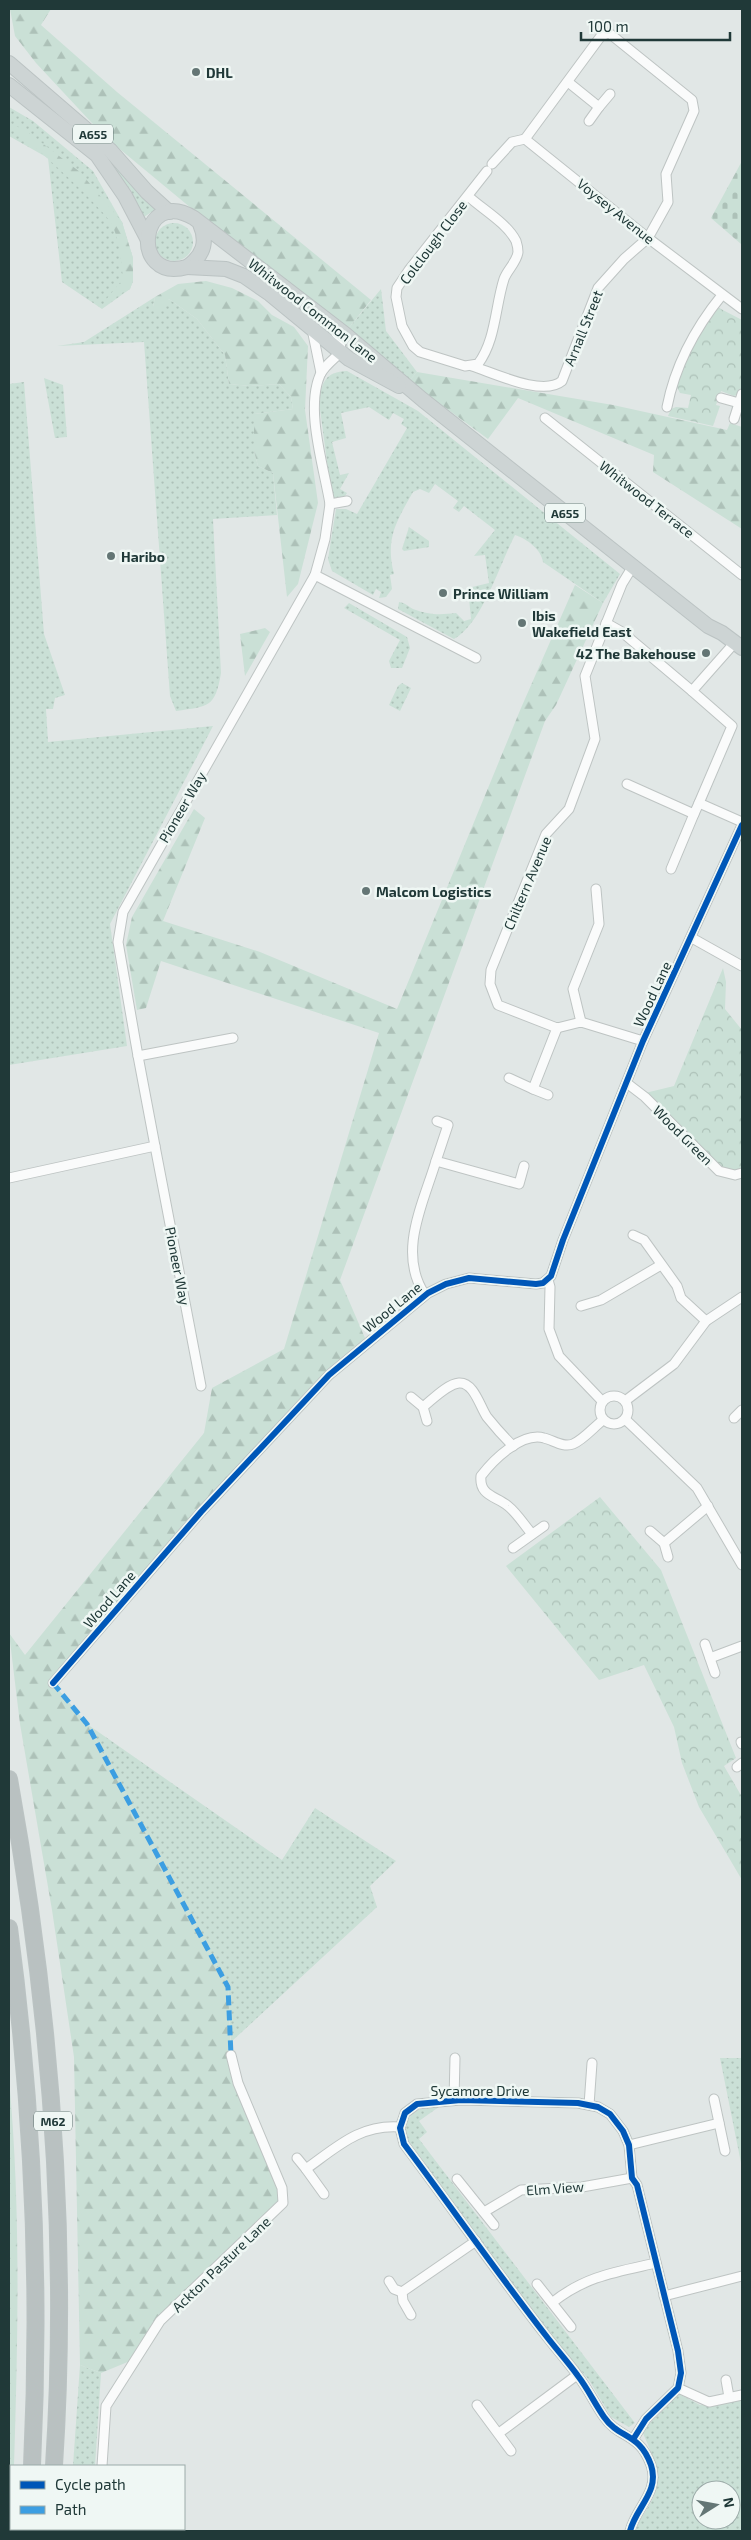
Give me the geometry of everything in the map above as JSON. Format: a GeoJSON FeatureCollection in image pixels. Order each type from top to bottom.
{"type":"FeatureCollection","features":[{"type":"Feature","properties":{"kind":"highway","name":"M62"},"geometry":{"type":"LineString","coordinates":[[9,1779],[24,1861],[40,1986],[54,2139],[59,2320],[54,2465]]}},
{"type":"Feature","properties":{"kind":"highway","name":"M62"},"geometry":{"type":"LineString","coordinates":[[9,1928],[27,2079],[35,2214],[36,2378],[32,2465]]}},
{"type":"Feature","properties":{"kind":"main road","name":"A655"},"geometry":{"type":"LineString","coordinates":[[9,64],[110,150],[147,192],[169,212],[186,213],[200,224]]}},
{"type":"Feature","properties":{"kind":"main road","name":"A655"},"geometry":{"type":"LineString","coordinates":[[9,85],[97,155],[125,196],[146,238],[150,253],[160,264],[174,269],[187,267]]}},
{"type":"Feature","properties":{"kind":"main road"},"geometry":{"type":"LineString","coordinates":[[146,238],[153,221],[169,212]]}},
{"type":"Feature","properties":{"kind":"main road"},"geometry":{"type":"LineString","coordinates":[[187,267],[201,253],[204,233],[200,224]]}},
{"type":"Feature","properties":{"kind":"main road","name":"Whitwood Common Lane"},"geometry":{"type":"LineString","coordinates":[[200,224],[386,367],[423,400],[708,626],[722,632],[742,658]]}},
{"type":"Feature","properties":{"kind":"main road","name":"Whitwood Common Lane"},"geometry":{"type":"LineString","coordinates":[[187,267],[226,269],[244,276],[312,329],[340,357],[423,400]]}},
{"type":"Feature","properties":{"kind":"street","name":"Arnall Street"},"geometry":{"type":"LineString","coordinates":[[472,366],[542,388],[555,387],[563,376],[598,288],[624,259],[648,238],[668,202],[666,174],[694,112],[692,100],[609,33],[602,36],[568,82]]}},
{"type":"Feature","properties":{"kind":"street"},"geometry":{"type":"LineString","coordinates":[[525,139],[568,82],[599,107]]}},
{"type":"Feature","properties":{"kind":"street"},"geometry":{"type":"LineString","coordinates":[[589,121],[610,94]]}},
{"type":"Feature","properties":{"kind":"street","name":"Colclough Close"},"geometry":{"type":"LineString","coordinates":[[468,196],[506,228],[516,242],[518,249],[518,254],[504,279],[499,309],[484,356],[478,364],[472,366],[465,366],[420,352],[413,346],[402,326],[396,297],[397,288],[409,270],[490,168],[512,142],[525,139]]}},
{"type":"Feature","properties":{"kind":"street","name":"Voysey Avenue"},"geometry":{"type":"LineString","coordinates":[[525,139],[648,238],[742,309]]}},
{"type":"Feature","properties":{"kind":"street"},"geometry":{"type":"LineString","coordinates":[[667,407],[674,380],[690,344],[707,314],[722,295]]}},
{"type":"Feature","properties":{"kind":"street"},"geometry":{"type":"LineString","coordinates":[[330,323],[340,340],[340,357]]}},
{"type":"Feature","properties":{"kind":"street","name":"Pioneer Way"},"geometry":{"type":"LineString","coordinates":[[201,1386],[118,942],[123,912],[315,575],[325,539],[330,504],[315,408],[316,389],[321,373],[312,329]]}},
{"type":"Feature","properties":{"kind":"street","name":"Pioneer Way"},"geometry":{"type":"LineString","coordinates":[[321,373],[340,357]]}},
{"type":"Feature","properties":{"kind":"street"},"geometry":{"type":"LineString","coordinates":[[734,419],[742,394]]}},
{"type":"Feature","properties":{"kind":"street"},"geometry":{"type":"LineString","coordinates":[[722,398],[739,403]]}},
{"type":"Feature","properties":{"kind":"street","name":"Whitwood Terrace"},"geometry":{"type":"LineString","coordinates":[[550,419],[742,575]]}},
{"type":"Feature","properties":{"kind":"street"},"geometry":{"type":"LineString","coordinates":[[330,504],[347,501]]}},
{"type":"Feature","properties":{"kind":"street","name":"Chiltern Avenue"},"geometry":{"type":"LineString","coordinates":[[557,1028],[498,1005],[490,984],[491,970],[546,834],[569,809],[595,739],[585,676],[622,584],[633,566]]}},
{"type":"Feature","properties":{"kind":"street"},"geometry":{"type":"LineString","coordinates":[[315,575],[476,658]]}},
{"type":"Feature","properties":{"kind":"street"},"geometry":{"type":"LineString","coordinates":[[606,623],[622,632],[732,726],[671,869]]}},
{"type":"Feature","properties":{"kind":"street"},"geometry":{"type":"LineString","coordinates":[[692,691],[736,648]]}},
{"type":"Feature","properties":{"kind":"street"},"geometry":{"type":"LineString","coordinates":[[627,784],[694,814]]}},
{"type":"Feature","properties":{"kind":"street"},"geometry":{"type":"LineString","coordinates":[[699,803],[742,828]]}},
{"type":"Feature","properties":{"kind":"street","name":"Wood Lane"},"geometry":{"type":"LineString","coordinates":[[53,1683],[201,1512],[329,1375],[425,1295],[446,1284],[469,1278],[536,1284],[548,1280],[551,1276],[562,1240],[628,1084],[643,1042],[742,828]]}},
{"type":"Feature","properties":{"kind":"street"},"geometry":{"type":"LineString","coordinates":[[580,1022],[573,989],[599,924],[596,889]]}},
{"type":"Feature","properties":{"kind":"street"},"geometry":{"type":"LineString","coordinates":[[692,938],[742,966]]}},
{"type":"Feature","properties":{"kind":"street"},"geometry":{"type":"LineString","coordinates":[[533,1089],[557,1028],[580,1022],[643,1042]]}},
{"type":"Feature","properties":{"kind":"street"},"geometry":{"type":"LineString","coordinates":[[138,1056],[233,1038]]}},
{"type":"Feature","properties":{"kind":"street"},"geometry":{"type":"LineString","coordinates":[[509,1078],[548,1095]]}},
{"type":"Feature","properties":{"kind":"street","name":"Wood Green"},"geometry":{"type":"LineString","coordinates":[[628,1084],[645,1097],[718,1171],[735,1175],[742,1173]]}},
{"type":"Feature","properties":{"kind":"street"},"geometry":{"type":"LineString","coordinates":[[425,1295],[416,1278],[412,1257],[412,1240],[448,1125],[437,1122]]}},
{"type":"Feature","properties":{"kind":"street"},"geometry":{"type":"LineString","coordinates":[[9,1178],[155,1146]]}},
{"type":"Feature","properties":{"kind":"street"},"geometry":{"type":"LineString","coordinates":[[436,1161],[519,1184],[524,1166]]}},
{"type":"Feature","properties":{"kind":"street"},"geometry":{"type":"LineString","coordinates":[[633,1235],[644,1240],[677,1286],[681,1298],[706,1321]]}},
{"type":"Feature","properties":{"kind":"street"},"geometry":{"type":"LineString","coordinates":[[582,1306],[601,1300],[661,1265]]}},
{"type":"Feature","properties":{"kind":"street","name":"Wood Lane"},"geometry":{"type":"LineString","coordinates":[[548,1280],[550,1287],[549,1330],[559,1356],[602,1401]]}},
{"type":"Feature","properties":{"kind":"street"},"geometry":{"type":"LineString","coordinates":[[625,1401],[674,1364],[706,1321],[742,1297]]}},
{"type":"Feature","properties":{"kind":"street"},"geometry":{"type":"LineString","coordinates":[[423,1407],[454,1384],[464,1384],[468,1386],[483,1406],[485,1414],[513,1446]]}},
{"type":"Feature","properties":{"kind":"street"},"geometry":{"type":"LineString","coordinates":[[614,1396],[625,1401],[628,1410],[625,1420],[616,1425],[603,1420],[599,1410],[602,1401],[614,1396]]}},
{"type":"Feature","properties":{"kind":"street"},"geometry":{"type":"LineString","coordinates":[[411,1397],[423,1407],[427,1422]]}},
{"type":"Feature","properties":{"kind":"street"},"geometry":{"type":"LineString","coordinates":[[734,1418],[742,1410]]}},
{"type":"Feature","properties":{"kind":"street"},"geometry":{"type":"LineString","coordinates":[[532,1534],[508,1506],[487,1494],[481,1481],[481,1476],[486,1469],[513,1446],[531,1436],[565,1445],[574,1444],[603,1420]]}},
{"type":"Feature","properties":{"kind":"street"},"geometry":{"type":"LineString","coordinates":[[625,1420],[697,1488],[742,1565]]}},
{"type":"Feature","properties":{"kind":"street"},"geometry":{"type":"LineString","coordinates":[[664,1543],[708,1506]]}},
{"type":"Feature","properties":{"kind":"street"},"geometry":{"type":"LineString","coordinates":[[513,1548],[544,1526]]}},
{"type":"Feature","properties":{"kind":"street"},"geometry":{"type":"LineString","coordinates":[[650,1531],[664,1543],[668,1557]]}},
{"type":"Feature","properties":{"kind":"street"},"geometry":{"type":"LineString","coordinates":[[705,1644],[715,1673]]}},
{"type":"Feature","properties":{"kind":"street"},"geometry":{"type":"LineString","coordinates":[[710,1658],[742,1646]]}},
{"type":"Feature","properties":{"kind":"street","name":"Ackton Pasture Lane"},"geometry":{"type":"LineString","coordinates":[[102,2465],[106,2406],[160,2321],[283,2203],[282,2188],[238,2083],[231,2055]]}},
{"type":"Feature","properties":{"kind":"street"},"geometry":{"type":"LineString","coordinates":[[454,2100],[455,2058]]}},
{"type":"Feature","properties":{"kind":"street"},"geometry":{"type":"LineString","coordinates":[[589,2105],[592,2063]]}},
{"type":"Feature","properties":{"kind":"street"},"geometry":{"type":"LineString","coordinates":[[714,2099],[725,2151]]}},
{"type":"Feature","properties":{"kind":"street","name":"Sycamore Drive"},"geometry":{"type":"LineString","coordinates":[[400,2127],[405,2113],[417,2104],[454,2100],[578,2103],[589,2105],[610,2114],[623,2131],[629,2145],[632,2178],[637,2185],[678,2351],[681,2373],[678,2388]]}},
{"type":"Feature","properties":{"kind":"street"},"geometry":{"type":"LineString","coordinates":[[629,2145],[719,2123]]}},
{"type":"Feature","properties":{"kind":"street"},"geometry":{"type":"LineString","coordinates":[[306,2169],[365,2130],[380,2126],[400,2127],[404,2144],[547,2338],[578,2375],[605,2419],[612,2426],[634,2438],[647,2457],[653,2477],[648,2500],[638,2512],[630,2531]]}},
{"type":"Feature","properties":{"kind":"street"},"geometry":{"type":"LineString","coordinates":[[297,2158],[324,2194]]}},
{"type":"Feature","properties":{"kind":"street","name":"Elm View"},"geometry":{"type":"LineString","coordinates":[[484,2212],[521,2190],[582,2187],[632,2178]]}},
{"type":"Feature","properties":{"kind":"street"},"geometry":{"type":"LineString","coordinates":[[457,2179],[494,2225]]}},
{"type":"Feature","properties":{"kind":"street"},"geometry":{"type":"LineString","coordinates":[[402,2292],[476,2241]]}},
{"type":"Feature","properties":{"kind":"street"},"geometry":{"type":"LineString","coordinates":[[553,2302],[572,2287],[587,2281],[656,2263]]}},
{"type":"Feature","properties":{"kind":"street"},"geometry":{"type":"LineString","coordinates":[[664,2296],[742,2276]]}},
{"type":"Feature","properties":{"kind":"street"},"geometry":{"type":"LineString","coordinates":[[388,2281],[394,2289],[402,2292]]}},
{"type":"Feature","properties":{"kind":"street"},"geometry":{"type":"LineString","coordinates":[[537,2284],[571,2327]]}},
{"type":"Feature","properties":{"kind":"street"},"geometry":{"type":"LineString","coordinates":[[402,2292],[403,2301],[411,2315]]}},
{"type":"Feature","properties":{"kind":"street"},"geometry":{"type":"LineString","coordinates":[[499,2433],[578,2375]]}},
{"type":"Feature","properties":{"kind":"street"},"geometry":{"type":"LineString","coordinates":[[726,2380],[729,2397]]}},
{"type":"Feature","properties":{"kind":"street"},"geometry":{"type":"LineString","coordinates":[[634,2438],[646,2419],[678,2388],[709,2402],[742,2394]]}},
{"type":"Feature","properties":{"kind":"street"},"geometry":{"type":"LineString","coordinates":[[477,2405],[511,2451]]}},
{"type":"Feature","properties":{"kind":"green space"},"geometry":{"type":"Polygon","coordinates":[[[10,9],[51,9],[41,25],[117,92],[371,300],[348,329],[191,208],[104,136],[36,63],[15,36],[10,9]]]}},
{"type":"Feature","properties":{"kind":"green space"},"geometry":{"type":"Polygon","coordinates":[[[9,107],[33,121],[93,171],[122,222],[133,258],[133,281],[130,289],[102,309],[62,282],[48,158],[9,136],[9,107]]]}},
{"type":"Feature","properties":{"kind":"green space"},"geometry":{"type":"Polygon","coordinates":[[[9,123],[25,130],[80,172],[122,222],[133,258],[133,281],[130,289],[104,302],[123,279],[118,243],[111,223],[94,202],[63,172],[18,133],[9,128],[9,123]]]}},
{"type":"Feature","properties":{"kind":"green space"},"geometry":{"type":"Polygon","coordinates":[[[102,148],[156,209],[144,217],[131,191],[100,151],[102,148]]]}},
{"type":"Feature","properties":{"kind":"green space"},"geometry":{"type":"Polygon","coordinates":[[[742,161],[742,242],[741,244],[711,218],[742,161]]]}},
{"type":"Feature","properties":{"kind":"green space"},"geometry":{"type":"Polygon","coordinates":[[[174,223],[188,228],[193,242],[188,256],[174,261],[160,256],[155,242],[160,228],[174,223]]]}},
{"type":"Feature","properties":{"kind":"green space"},"geometry":{"type":"Polygon","coordinates":[[[206,281],[232,288],[258,301],[272,315],[294,327],[308,346],[305,410],[318,503],[298,584],[287,597],[273,473],[258,466],[254,451],[254,414],[293,409],[291,397],[279,384],[250,386],[229,384],[225,355],[197,319],[169,299],[158,310],[153,307],[155,297],[178,284],[206,281]]]}},
{"type":"Feature","properties":{"kind":"green space"},"geometry":{"type":"Polygon","coordinates":[[[381,289],[386,331],[417,372],[409,381],[348,329],[381,289]]]}},
{"type":"Feature","properties":{"kind":"green space"},"geometry":{"type":"Polygon","coordinates":[[[155,297],[153,307],[169,299],[197,319],[225,355],[229,384],[250,386],[279,384],[291,397],[293,409],[254,414],[254,451],[258,466],[273,473],[277,515],[213,519],[221,673],[219,684],[213,699],[209,703],[196,708],[176,711],[170,696],[144,342],[57,346],[84,342],[155,297]]]}},
{"type":"Feature","properties":{"kind":"green space"},"geometry":{"type":"Polygon","coordinates":[[[719,308],[742,320],[741,392],[734,396],[721,391],[716,405],[720,406],[713,426],[668,416],[671,409],[676,407],[688,408],[691,395],[680,393],[675,383],[698,332],[719,308]]]}},
{"type":"Feature","properties":{"kind":"green space"},"geometry":{"type":"Polygon","coordinates":[[[347,371],[418,411],[620,574],[603,603],[543,562],[542,557],[533,545],[515,535],[482,607],[474,620],[454,639],[398,609],[399,602],[424,612],[456,613],[464,621],[471,619],[468,588],[489,583],[485,555],[474,556],[495,530],[464,506],[459,512],[453,508],[458,501],[435,484],[429,493],[420,489],[413,492],[397,522],[391,551],[394,574],[390,575],[392,589],[386,597],[379,598],[381,592],[376,589],[373,595],[332,571],[328,559],[336,509],[346,509],[357,514],[407,428],[401,424],[404,419],[393,413],[389,420],[369,407],[341,413],[346,438],[332,442],[340,475],[349,473],[340,489],[347,493],[345,496],[332,499],[319,402],[326,379],[334,373],[347,371]]]}},
{"type":"Feature","properties":{"kind":"green space"},"geometry":{"type":"Polygon","coordinates":[[[417,372],[613,405],[727,430],[730,423],[742,427],[742,529],[653,472],[654,455],[518,398],[488,439],[409,381],[417,372]]]}},
{"type":"Feature","properties":{"kind":"green space"},"geometry":{"type":"Polygon","coordinates":[[[44,378],[63,385],[67,437],[55,438],[44,378]]]}},
{"type":"Feature","properties":{"kind":"green space"},"geometry":{"type":"Polygon","coordinates":[[[24,382],[44,634],[65,695],[55,698],[53,709],[46,709],[48,742],[213,726],[110,924],[127,1046],[9,1065],[9,384],[24,382]]]}},
{"type":"Feature","properties":{"kind":"green space"},"geometry":{"type":"Polygon","coordinates":[[[409,527],[429,541],[429,547],[404,551],[402,549],[409,527]]]}},
{"type":"Feature","properties":{"kind":"green space"},"geometry":{"type":"Polygon","coordinates":[[[575,585],[603,603],[556,705],[545,721],[340,1280],[365,1338],[53,1683],[87,1724],[228,1987],[231,2055],[279,2184],[281,2203],[166,2316],[130,2361],[101,2373],[80,2365],[74,2057],[52,1910],[20,1724],[9,1633],[25,1655],[204,1433],[212,1388],[284,1349],[379,1033],[161,961],[146,1008],[137,1010],[126,945],[132,917],[194,809],[205,818],[163,921],[260,952],[397,1009],[521,708],[575,585]]]}},
{"type":"Feature","properties":{"kind":"green space"},"geometry":{"type":"Polygon","coordinates":[[[349,603],[407,637],[410,648],[402,668],[391,668],[389,661],[400,640],[344,608],[349,603]]]}},
{"type":"Feature","properties":{"kind":"green space"},"geometry":{"type":"Polygon","coordinates":[[[265,628],[270,632],[245,676],[240,634],[265,628]]]}},
{"type":"Feature","properties":{"kind":"green space"},"geometry":{"type":"Polygon","coordinates":[[[402,683],[411,688],[400,711],[389,705],[398,686],[402,683]]]}},
{"type":"Feature","properties":{"kind":"green space"},"geometry":{"type":"Polygon","coordinates":[[[723,968],[726,982],[725,1009],[742,1030],[742,1173],[727,1174],[641,1094],[674,1086],[723,968]]]}},
{"type":"Feature","properties":{"kind":"green space"},"geometry":{"type":"Polygon","coordinates":[[[600,1497],[661,1570],[736,1758],[724,1766],[742,1797],[742,1880],[699,1807],[682,1763],[674,1727],[644,1665],[599,1680],[506,1566],[600,1497]]]}},
{"type":"Feature","properties":{"kind":"green space"},"geometry":{"type":"Polygon","coordinates":[[[87,1724],[282,1860],[315,1808],[396,1861],[370,1886],[377,1907],[231,2042],[228,1987],[87,1724]]]}},
{"type":"Feature","properties":{"kind":"green space"},"geometry":{"type":"Polygon","coordinates":[[[720,2058],[742,2058],[742,2168],[720,2058]]]}},
{"type":"Feature","properties":{"kind":"green space"},"geometry":{"type":"Polygon","coordinates":[[[9,2079],[13,2127],[18,2272],[14,2465],[10,2465],[9,2477],[9,2079]]]}},
{"type":"Feature","properties":{"kind":"green space"},"geometry":{"type":"Polygon","coordinates":[[[443,2104],[419,2121],[427,2132],[419,2139],[635,2423],[629,2427],[611,2417],[589,2380],[545,2329],[405,2136],[408,2120],[416,2111],[421,2108],[443,2104]]]}},
{"type":"Feature","properties":{"kind":"green space"},"geometry":{"type":"Polygon","coordinates":[[[80,2365],[101,2373],[95,2465],[73,2465],[80,2365]]]}},
{"type":"Feature","properties":{"kind":"green space"},"geometry":{"type":"Polygon","coordinates":[[[679,2394],[700,2405],[742,2395],[742,2531],[635,2531],[655,2491],[655,2465],[642,2431],[679,2394]]]}},
{"type":"Feature","properties":{"kind":"marked path"},"geometry":{"type":"LineString","coordinates":[[53,1683],[87,1724],[228,1987],[231,2055]]}},
{"type":"Feature","properties":{"kind":"cycle path"},"geometry":{"type":"LineString","coordinates":[[53,1683],[201,1512],[329,1375],[428,1293],[446,1284],[469,1278],[536,1284],[543,1283],[551,1276],[563,1240],[643,1041],[742,825]]}},
{"type":"Feature","properties":{"kind":"cycle path"},"geometry":{"type":"LineString","coordinates":[[630,2531],[650,2491],[652,2483],[651,2465],[646,2454],[635,2441],[616,2429],[604,2417],[578,2376],[404,2144],[400,2128],[405,2113],[417,2104],[461,2100],[578,2103],[598,2107],[610,2114],[623,2131],[629,2145],[632,2178],[637,2185],[678,2351],[681,2373],[678,2388],[646,2419],[634,2438]]}},
{"type":"Feature","properties":{"kind":"place","name":"DHL"},"geometry":{"type":"Point","coordinates":[196,72]}},
{"type":"Feature","properties":{"kind":"place","name":"Haribo"},"geometry":{"type":"Point","coordinates":[111,556]}},
{"type":"Feature","properties":{"kind":"place","name":"Prince William"},"geometry":{"type":"Point","coordinates":[443,593]}},
{"type":"Feature","properties":{"kind":"place","name":"Ibis Wakefield East"},"geometry":{"type":"Point","coordinates":[522,623]}},
{"type":"Feature","properties":{"kind":"place","name":"42 The Bakehouse"},"geometry":{"type":"Point","coordinates":[706,653]}},
{"type":"Feature","properties":{"kind":"place","name":"Malcom Logistics"},"geometry":{"type":"Point","coordinates":[366,891]}}]}
